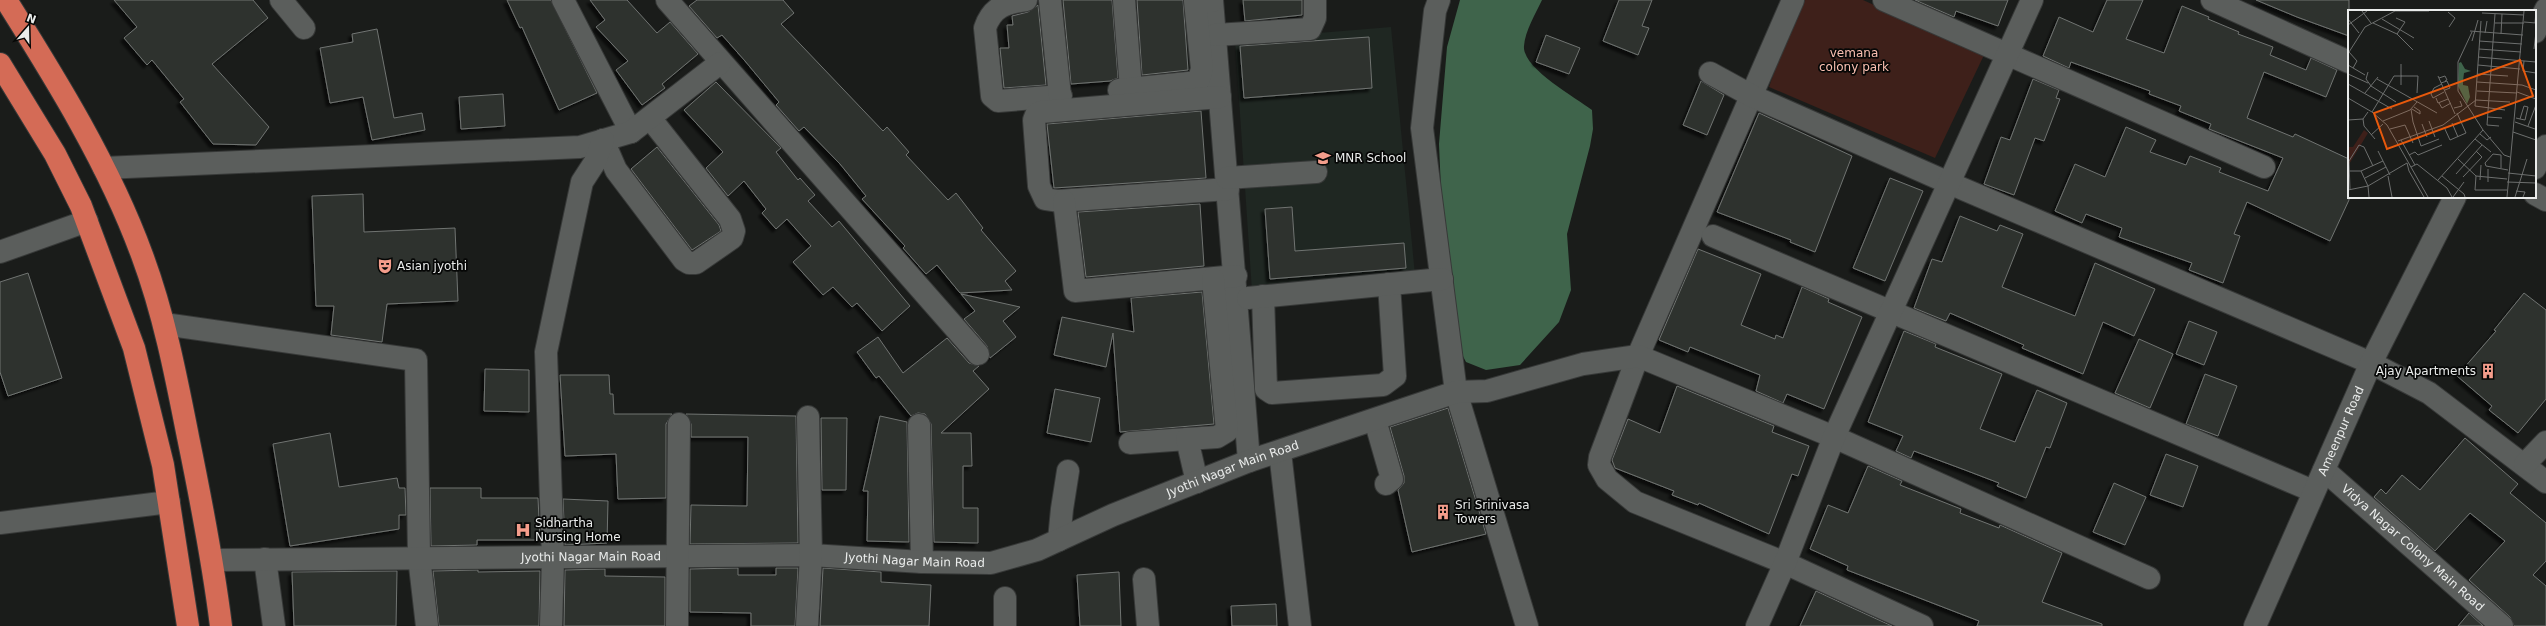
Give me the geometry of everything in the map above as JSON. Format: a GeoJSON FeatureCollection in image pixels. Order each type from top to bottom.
{"type":"FeatureCollection","features":[{"type":"Feature","properties":{"kind":"highway"},"geometry":{"type":"LineString","coordinates":[[6,0],[39,52],[104,168],[142,255],[170,343],[212,560],[221,626]]}},
{"type":"Feature","properties":{"kind":"highway"},"geometry":{"type":"LineString","coordinates":[[0,64],[55,154],[87,221],[134,348],[163,465],[188,626]]}},
{"type":"Feature","properties":{"kind":"street"},"geometry":{"type":"LineString","coordinates":[[281,0],[304,28]]}},
{"type":"Feature","properties":{"kind":"street"},"geometry":{"type":"LineString","coordinates":[[563,0],[632,132]]}},
{"type":"Feature","properties":{"kind":"street"},"geometry":{"type":"LineString","coordinates":[[667,0],[720,63],[978,354]]}},
{"type":"Feature","properties":{"kind":"street"},"geometry":{"type":"LineString","coordinates":[[1026,0],[1005,3],[988,20],[985,28],[992,96],[998,101],[1198,82],[1209,68],[1215,35],[1204,1]]}},
{"type":"Feature","properties":{"kind":"street"},"geometry":{"type":"LineString","coordinates":[[1050,0],[1060,96]]}},
{"type":"Feature","properties":{"kind":"street"},"geometry":{"type":"LineString","coordinates":[[1124,0],[1132,89]]}},
{"type":"Feature","properties":{"kind":"street"},"geometry":{"type":"LineString","coordinates":[[1215,35],[1310,29],[1315,18],[1315,0]]}},
{"type":"Feature","properties":{"kind":"street"},"geometry":{"type":"LineString","coordinates":[[1439,0],[1435,11],[1422,128],[1456,392],[1526,626]]}},
{"type":"Feature","properties":{"kind":"street"},"geometry":{"type":"LineString","coordinates":[[1793,0],[1638,356],[1600,457],[1599,465],[1607,479],[1635,502],[1785,563],[1922,626]]}},
{"type":"Feature","properties":{"kind":"street"},"geometry":{"type":"LineString","coordinates":[[1884,0],[2264,167]]}},
{"type":"Feature","properties":{"kind":"street"},"geometry":{"type":"LineString","coordinates":[[1757,626],[1785,563],[1834,437],[2032,0]]}},
{"type":"Feature","properties":{"kind":"street"},"geometry":{"type":"LineString","coordinates":[[2212,0],[2348,62]]}},
{"type":"Feature","properties":{"kind":"street"},"geometry":{"type":"LineString","coordinates":[[2530,0],[2546,8],[2536,30]]}},
{"type":"Feature","properties":{"kind":"street"},"geometry":{"type":"LineString","coordinates":[[1204,1],[1209,68],[1220,97],[1236,276],[1249,461]]}},
{"type":"Feature","properties":{"kind":"street"},"geometry":{"type":"LineString","coordinates":[[104,168],[580,147],[632,132],[720,63]]}},
{"type":"Feature","properties":{"kind":"street"},"geometry":{"type":"LineString","coordinates":[[1710,73],[1752,96],[1949,183],[2371,363],[2429,392],[2525,464],[2546,482]]}},
{"type":"Feature","properties":{"kind":"street"},"geometry":{"type":"LineString","coordinates":[[1220,97],[1041,112],[1036,115],[1034,120],[1039,186],[1045,199],[1064,201],[1316,172]]}},
{"type":"Feature","properties":{"kind":"street"},"geometry":{"type":"LineString","coordinates":[[603,140],[621,177],[684,260],[689,263],[696,263],[732,238],[734,231],[730,219],[650,118]]}},
{"type":"Feature","properties":{"kind":"street"},"geometry":{"type":"LineString","coordinates":[[551,626],[553,559],[546,352],[582,182],[595,162],[603,140]]}},
{"type":"Feature","properties":{"kind":"street"},"geometry":{"type":"LineString","coordinates":[[2536,166],[2546,146]]}},
{"type":"Feature","properties":{"kind":"street"},"geometry":{"type":"LineString","coordinates":[[2536,195],[2546,200]]}},
{"type":"Feature","properties":{"kind":"street","name":"Ameenpur Road"},"geometry":{"type":"LineString","coordinates":[[2256,626],[2313,491],[2324,470],[2371,363],[2454,198]]}},
{"type":"Feature","properties":{"kind":"street"},"geometry":{"type":"LineString","coordinates":[[1064,201],[1075,292],[1236,276]]}},
{"type":"Feature","properties":{"kind":"street"},"geometry":{"type":"LineString","coordinates":[[0,252],[87,221]]}},
{"type":"Feature","properties":{"kind":"street"},"geometry":{"type":"LineString","coordinates":[[1713,236],[2313,491]]}},
{"type":"Feature","properties":{"kind":"street"},"geometry":{"type":"LineString","coordinates":[[1130,444],[1217,437],[1226,431],[1213,278]]}},
{"type":"Feature","properties":{"kind":"street"},"geometry":{"type":"LineString","coordinates":[[1237,299],[1442,279]]}},
{"type":"Feature","properties":{"kind":"street"},"geometry":{"type":"LineString","coordinates":[[1263,296],[1266,389],[1272,393],[1383,385],[1395,376],[1389,284]]}},
{"type":"Feature","properties":{"kind":"street"},"geometry":{"type":"LineString","coordinates":[[164,324],[416,360],[419,557],[426,626]]}},
{"type":"Feature","properties":{"kind":"street"},"geometry":{"type":"LineString","coordinates":[[1638,356],[1834,437],[2148,578]]}},
{"type":"Feature","properties":{"kind":"street","name":"Jyothi Nagar Main Road"},"geometry":{"type":"LineString","coordinates":[[212,560],[419,557],[553,559],[811,555],[922,562],[991,563],[1060,540],[1113,515],[1249,461],[1280,452],[1456,392],[1487,390],[1583,364],[1638,356]]}},
{"type":"Feature","properties":{"kind":"street"},"geometry":{"type":"LineString","coordinates":[[807,626],[811,555],[808,417]]}},
{"type":"Feature","properties":{"kind":"street"},"geometry":{"type":"LineString","coordinates":[[1375,420],[1392,479],[1386,484]]}},
{"type":"Feature","properties":{"kind":"street"},"geometry":{"type":"LineString","coordinates":[[677,626],[679,424]]}},
{"type":"Feature","properties":{"kind":"street"},"geometry":{"type":"LineString","coordinates":[[919,425],[922,562]]}},
{"type":"Feature","properties":{"kind":"street"},"geometry":{"type":"LineString","coordinates":[[1187,439],[1197,482]]}},
{"type":"Feature","properties":{"kind":"street"},"geometry":{"type":"LineString","coordinates":[[2525,464],[2546,442]]}},
{"type":"Feature","properties":{"kind":"street"},"geometry":{"type":"LineString","coordinates":[[1280,452],[1300,626]]}},
{"type":"Feature","properties":{"kind":"street","name":"Vidya Nagar Colony Main Road"},"geometry":{"type":"LineString","coordinates":[[2324,470],[2502,626]]}},
{"type":"Feature","properties":{"kind":"street"},"geometry":{"type":"LineString","coordinates":[[1060,540],[1062,509],[1068,471]]}},
{"type":"Feature","properties":{"kind":"street"},"geometry":{"type":"LineString","coordinates":[[0,523],[169,502]]}},
{"type":"Feature","properties":{"kind":"street"},"geometry":{"type":"LineString","coordinates":[[264,559],[274,626]]}},
{"type":"Feature","properties":{"kind":"street"},"geometry":{"type":"LineString","coordinates":[[1144,579],[1148,626]]}},
{"type":"Feature","properties":{"kind":"street"},"geometry":{"type":"LineString","coordinates":[[1005,598],[1005,626]]}},
{"type":"Feature","properties":{"kind":"shaded area"},"geometry":{"type":"Polygon","coordinates":[[[1460,0],[1542,0],[1526,34],[1524,46],[1526,55],[1531,63],[1540,72],[1562,90],[1592,110],[1593,129],[1590,146],[1567,234],[1571,290],[1559,322],[1520,365],[1486,370],[1466,362],[1454,339],[1443,236],[1439,144],[1447,47],[1460,0]]]}},
{"type":"Feature","properties":{"kind":"shaded area","name":"MNR School"},"geometry":{"type":"Polygon","coordinates":[[[1391,27],[1415,275],[1252,291],[1235,40],[1391,27]]]}},
{"type":"Feature","properties":{"kind":"green space","name":"vemana colony park"},"geometry":{"type":"Polygon","coordinates":[[[1799,0],[1863,0],[1984,55],[1935,158],[1769,87],[1799,0]]]}},
{"type":"Feature","properties":{"kind":"building"},"geometry":{"type":"Polygon","coordinates":[[[114,0],[253,0],[268,18],[212,64],[269,127],[256,145],[213,144],[180,102],[184,99],[152,60],[147,65],[124,38],[137,27],[114,0]]]}},
{"type":"Feature","properties":{"kind":"building"},"geometry":{"type":"Polygon","coordinates":[[[507,0],[551,0],[597,93],[559,110],[522,27],[520,28],[507,0]]]}},
{"type":"Feature","properties":{"kind":"building"},"geometry":{"type":"Polygon","coordinates":[[[590,0],[627,0],[657,33],[670,22],[698,54],[662,84],[665,88],[642,105],[616,70],[628,61],[596,27],[605,20],[590,0]]]}},
{"type":"Feature","properties":{"kind":"building"},"geometry":{"type":"Polygon","coordinates":[[[697,0],[783,0],[794,13],[781,24],[883,131],[887,127],[909,152],[906,155],[948,200],[956,193],[983,228],[981,230],[1016,271],[1005,281],[1012,290],[960,293],[937,265],[926,274],[903,248],[905,246],[862,199],[866,196],[840,164],[804,127],[799,131],[776,105],[779,102],[745,61],[722,35],[717,38],[689,6],[697,0]]]}},
{"type":"Feature","properties":{"kind":"building"},"geometry":{"type":"Polygon","coordinates":[[[1063,0],[1112,0],[1118,78],[1110,81],[1071,84],[1063,0]]]}},
{"type":"Feature","properties":{"kind":"building"},"geometry":{"type":"Polygon","coordinates":[[[1137,0],[1183,0],[1188,70],[1142,75],[1137,0]]]}},
{"type":"Feature","properties":{"kind":"building"},"geometry":{"type":"Polygon","coordinates":[[[1243,0],[1302,0],[1302,15],[1245,21],[1243,0]]]}},
{"type":"Feature","properties":{"kind":"building"},"geometry":{"type":"Polygon","coordinates":[[[1619,0],[1652,0],[1642,26],[1649,28],[1638,55],[1603,41],[1619,0]]]}},
{"type":"Feature","properties":{"kind":"building"},"geometry":{"type":"Polygon","coordinates":[[[1915,0],[2008,0],[1998,26],[1956,11],[1954,17],[1915,0]]]}},
{"type":"Feature","properties":{"kind":"building"},"geometry":{"type":"Polygon","coordinates":[[[2107,0],[2143,0],[2126,39],[2164,53],[2182,6],[2239,32],[2238,34],[2273,47],[2270,55],[2306,70],[2311,58],[2337,70],[2326,97],[2264,72],[2247,118],[2293,137],[2295,134],[2348,159],[2349,200],[2330,241],[2247,202],[2234,234],[2240,236],[2223,283],[2189,270],[2192,263],[2119,237],[2122,228],[2086,214],[2082,223],[2055,211],[2075,164],[2105,177],[2126,127],[2156,140],[2150,152],[2186,165],[2190,156],[2221,168],[2219,172],[2268,191],[2283,158],[2209,129],[2211,124],[2179,111],[2181,106],[2149,94],[2150,91],[2071,62],[2069,68],[2043,56],[2059,17],[2093,32],[2107,0]]]}},
{"type":"Feature","properties":{"kind":"building"},"geometry":{"type":"Polygon","coordinates":[[[2256,0],[2349,0],[2348,36],[2256,0]]]}},
{"type":"Feature","properties":{"kind":"building"},"geometry":{"type":"Polygon","coordinates":[[[1038,5],[1046,85],[1004,88],[1000,48],[1009,48],[1007,25],[1013,25],[1012,16],[1028,12],[1038,5]]]}},
{"type":"Feature","properties":{"kind":"building"},"geometry":{"type":"Polygon","coordinates":[[[377,29],[394,118],[422,113],[425,130],[372,140],[363,97],[330,103],[320,48],[353,42],[352,34],[377,29]]]}},
{"type":"Feature","properties":{"kind":"building"},"geometry":{"type":"Polygon","coordinates":[[[1546,35],[1580,48],[1569,74],[1536,62],[1546,35]]]}},
{"type":"Feature","properties":{"kind":"building"},"geometry":{"type":"Polygon","coordinates":[[[1369,37],[1372,88],[1244,98],[1240,46],[1369,37]]]}},
{"type":"Feature","properties":{"kind":"building"},"geometry":{"type":"Polygon","coordinates":[[[2033,79],[2059,90],[2056,98],[2060,99],[2044,141],[2035,138],[2014,195],[1984,184],[2001,137],[2010,140],[2033,79]]]}},
{"type":"Feature","properties":{"kind":"building"},"geometry":{"type":"Polygon","coordinates":[[[1701,81],[1724,95],[1707,135],[1683,125],[1701,81]]]}},
{"type":"Feature","properties":{"kind":"building"},"geometry":{"type":"Polygon","coordinates":[[[716,82],[781,148],[776,152],[798,180],[800,178],[815,195],[808,201],[832,227],[839,221],[910,306],[882,331],[857,303],[852,307],[833,287],[823,295],[793,262],[811,246],[787,219],[776,229],[762,213],[766,209],[744,181],[728,196],[706,168],[723,152],[684,110],[716,82]]]}},
{"type":"Feature","properties":{"kind":"building"},"geometry":{"type":"Polygon","coordinates":[[[503,94],[505,126],[461,129],[459,97],[503,94]]]}},
{"type":"Feature","properties":{"kind":"building"},"geometry":{"type":"Polygon","coordinates":[[[1201,111],[1206,178],[1054,188],[1047,124],[1201,111]]]}},
{"type":"Feature","properties":{"kind":"building"},"geometry":{"type":"Polygon","coordinates":[[[1759,113],[1852,156],[1815,252],[1790,242],[1791,240],[1717,212],[1759,113]]]}},
{"type":"Feature","properties":{"kind":"building"},"geometry":{"type":"Polygon","coordinates":[[[657,147],[719,225],[721,231],[692,250],[631,169],[657,147]]]}},
{"type":"Feature","properties":{"kind":"building"},"geometry":{"type":"Polygon","coordinates":[[[1890,178],[1923,191],[1885,281],[1853,268],[1890,178]]]}},
{"type":"Feature","properties":{"kind":"building","name":"Asian jyothi"},"geometry":{"type":"Polygon","coordinates":[[[363,194],[364,232],[455,228],[458,301],[387,304],[382,342],[331,335],[334,306],[316,306],[312,196],[363,194]]]}},
{"type":"Feature","properties":{"kind":"building"},"geometry":{"type":"Polygon","coordinates":[[[1200,204],[1204,266],[1086,277],[1078,212],[1200,204]]]}},
{"type":"Feature","properties":{"kind":"building"},"geometry":{"type":"Polygon","coordinates":[[[1292,207],[1295,251],[1404,243],[1406,268],[1270,279],[1265,209],[1292,207]]]}},
{"type":"Feature","properties":{"kind":"building"},"geometry":{"type":"Polygon","coordinates":[[[1960,216],[1997,231],[2000,225],[2023,234],[2002,287],[2075,316],[2095,263],[2155,289],[2134,336],[2103,322],[2083,374],[2022,348],[2024,345],[1950,313],[1946,321],[1914,308],[1932,259],[1942,262],[1960,216]]]}},
{"type":"Feature","properties":{"kind":"building"},"geometry":{"type":"Polygon","coordinates":[[[1698,249],[1761,274],[1741,325],[1775,339],[1776,335],[1783,338],[1802,287],[1829,299],[1828,302],[1862,317],[1824,409],[1787,394],[1783,403],[1756,391],[1760,375],[1690,347],[1688,352],[1659,340],[1698,249]]]}},
{"type":"Feature","properties":{"kind":"building"},"geometry":{"type":"Polygon","coordinates":[[[28,273],[62,378],[8,396],[0,372],[0,282],[28,273]]]}},
{"type":"Feature","properties":{"kind":"building"},"geometry":{"type":"Polygon","coordinates":[[[1202,292],[1214,424],[1120,432],[1113,333],[1106,367],[1054,355],[1062,317],[1134,332],[1131,298],[1202,292]]]}},
{"type":"Feature","properties":{"kind":"building"},"geometry":{"type":"Polygon","coordinates":[[[2524,293],[2546,310],[2546,399],[2518,433],[2489,410],[2492,406],[2457,376],[2496,331],[2494,330],[2524,293]]]}},
{"type":"Feature","properties":{"kind":"building"},"geometry":{"type":"Polygon","coordinates":[[[961,294],[1020,307],[1003,321],[1016,337],[990,358],[987,346],[964,319],[975,311],[961,294]]]}},
{"type":"Feature","properties":{"kind":"building"},"geometry":{"type":"Polygon","coordinates":[[[2189,321],[2217,332],[2204,365],[2176,354],[2189,321]]]}},
{"type":"Feature","properties":{"kind":"building"},"geometry":{"type":"Polygon","coordinates":[[[1904,331],[1936,344],[1935,347],[2002,374],[1980,429],[2015,442],[2037,390],[2067,403],[2050,448],[2046,447],[2026,498],[1997,486],[1999,483],[1914,451],[1911,458],[1896,451],[1903,436],[1868,422],[1904,331]]]}},
{"type":"Feature","properties":{"kind":"building"},"geometry":{"type":"Polygon","coordinates":[[[878,337],[903,373],[947,338],[969,363],[979,366],[973,371],[989,389],[941,433],[971,433],[972,466],[963,466],[963,508],[978,508],[978,543],[934,542],[931,424],[925,414],[918,413],[911,416],[879,376],[876,378],[857,352],[878,337]]]}},
{"type":"Feature","properties":{"kind":"building"},"geometry":{"type":"Polygon","coordinates":[[[2139,339],[2173,354],[2150,408],[2115,393],[2139,339]]]}},
{"type":"Feature","properties":{"kind":"building"},"geometry":{"type":"Polygon","coordinates":[[[485,369],[529,370],[529,412],[484,411],[485,369]]]}},
{"type":"Feature","properties":{"kind":"building"},"geometry":{"type":"Polygon","coordinates":[[[2205,374],[2237,386],[2218,436],[2186,424],[2205,374]]]}},
{"type":"Feature","properties":{"kind":"building"},"geometry":{"type":"Polygon","coordinates":[[[560,375],[609,375],[610,394],[613,394],[614,414],[672,414],[666,424],[666,498],[618,499],[616,454],[565,456],[560,375]]]}},
{"type":"Feature","properties":{"kind":"building"},"geometry":{"type":"Polygon","coordinates":[[[1677,386],[1774,426],[1772,432],[1809,446],[1798,476],[1792,474],[1769,534],[1699,503],[1698,505],[1672,495],[1674,491],[1615,468],[1612,460],[1628,419],[1660,433],[1677,386]]]}},
{"type":"Feature","properties":{"kind":"building"},"geometry":{"type":"Polygon","coordinates":[[[1055,389],[1100,398],[1091,442],[1047,433],[1055,389]]]}},
{"type":"Feature","properties":{"kind":"building"},"geometry":{"type":"Polygon","coordinates":[[[1448,408],[1486,534],[1412,552],[1398,490],[1404,483],[1404,476],[1390,427],[1448,408]]]}},
{"type":"Feature","properties":{"kind":"building"},"geometry":{"type":"Polygon","coordinates":[[[686,414],[796,416],[798,543],[690,544],[691,505],[747,506],[748,437],[691,437],[691,424],[686,414]]]}},
{"type":"Feature","properties":{"kind":"building"},"geometry":{"type":"Polygon","coordinates":[[[880,416],[907,422],[909,542],[867,541],[868,491],[863,491],[880,416]]]}},
{"type":"Feature","properties":{"kind":"building"},"geometry":{"type":"Polygon","coordinates":[[[821,418],[847,418],[846,490],[822,490],[821,418]]]}},
{"type":"Feature","properties":{"kind":"building"},"geometry":{"type":"Polygon","coordinates":[[[330,433],[339,487],[397,478],[399,488],[405,488],[406,515],[399,515],[399,529],[290,546],[273,444],[330,433]]]}},
{"type":"Feature","properties":{"kind":"building"},"geometry":{"type":"Polygon","coordinates":[[[2465,438],[2518,484],[2510,493],[2546,523],[2546,561],[2533,575],[2546,586],[2546,626],[2514,626],[2510,617],[2469,580],[2505,541],[2470,513],[2435,551],[2374,497],[2381,489],[2386,494],[2402,475],[2420,490],[2465,438]]]}},
{"type":"Feature","properties":{"kind":"building"},"geometry":{"type":"Polygon","coordinates":[[[2166,454],[2198,466],[2183,507],[2150,495],[2166,454]]]}},
{"type":"Feature","properties":{"kind":"building"},"geometry":{"type":"Polygon","coordinates":[[[1868,466],[1902,481],[1900,485],[1961,509],[1960,513],[1999,528],[2000,525],[2062,553],[2042,602],[2102,624],[2102,626],[1977,626],[1979,621],[1847,570],[1848,566],[1810,549],[1828,505],[1848,513],[1868,466]]]}},
{"type":"Feature","properties":{"kind":"building"},"geometry":{"type":"Polygon","coordinates":[[[2114,483],[2146,497],[2125,545],[2093,532],[2114,483]]]}},
{"type":"Feature","properties":{"kind":"building"},"geometry":{"type":"Polygon","coordinates":[[[430,488],[481,488],[481,498],[538,498],[540,540],[477,540],[477,545],[431,546],[430,488]]]}},
{"type":"Feature","properties":{"kind":"building"},"geometry":{"type":"Polygon","coordinates":[[[563,499],[608,501],[607,543],[565,545],[563,499]]]}},
{"type":"Feature","properties":{"kind":"building"},"geometry":{"type":"Polygon","coordinates":[[[738,568],[738,575],[776,575],[776,568],[798,568],[795,626],[751,626],[751,613],[690,612],[690,569],[738,568]]]}},
{"type":"Feature","properties":{"kind":"building"},"geometry":{"type":"Polygon","coordinates":[[[823,568],[881,572],[881,582],[931,585],[929,626],[820,626],[823,568]]]}},
{"type":"Feature","properties":{"kind":"building"},"geometry":{"type":"Polygon","coordinates":[[[605,569],[605,576],[665,577],[665,626],[564,626],[565,570],[605,569]]]}},
{"type":"Feature","properties":{"kind":"building"},"geometry":{"type":"Polygon","coordinates":[[[478,570],[478,572],[540,571],[539,626],[439,626],[433,571],[478,570]]]}},
{"type":"Feature","properties":{"kind":"building"},"geometry":{"type":"Polygon","coordinates":[[[397,571],[396,626],[294,626],[292,572],[397,571]]]}},
{"type":"Feature","properties":{"kind":"building"},"geometry":{"type":"Polygon","coordinates":[[[1119,572],[1121,626],[1080,626],[1077,575],[1119,572]]]}},
{"type":"Feature","properties":{"kind":"building"},"geometry":{"type":"Polygon","coordinates":[[[1816,591],[1846,605],[1892,626],[1800,626],[1816,591]]]}},
{"type":"Feature","properties":{"kind":"building"},"geometry":{"type":"Polygon","coordinates":[[[1276,604],[1277,626],[1232,626],[1231,606],[1276,604]]]}},
{"type":"Feature","properties":{"kind":"building"},"geometry":{"type":"Polygon","coordinates":[[[2469,613],[2483,626],[2458,626],[2469,613]]]}},
{"type":"Feature","properties":{"kind":"place","name":"MNR School"},"geometry":{"type":"Point","coordinates":[1323,158]}},
{"type":"Feature","properties":{"kind":"place","name":"Asian jyothi"},"geometry":{"type":"Point","coordinates":[385,266]}},
{"type":"Feature","properties":{"kind":"place","name":"Ajay Apartments"},"geometry":{"type":"Point","coordinates":[2488,371]}},
{"type":"Feature","properties":{"kind":"place","name":"Sri Srinivasa Towers"},"geometry":{"type":"Point","coordinates":[1443,512]}},
{"type":"Feature","properties":{"kind":"place","name":"Sidhartha Nursing Home"},"geometry":{"type":"Point","coordinates":[523,530]}}]}
